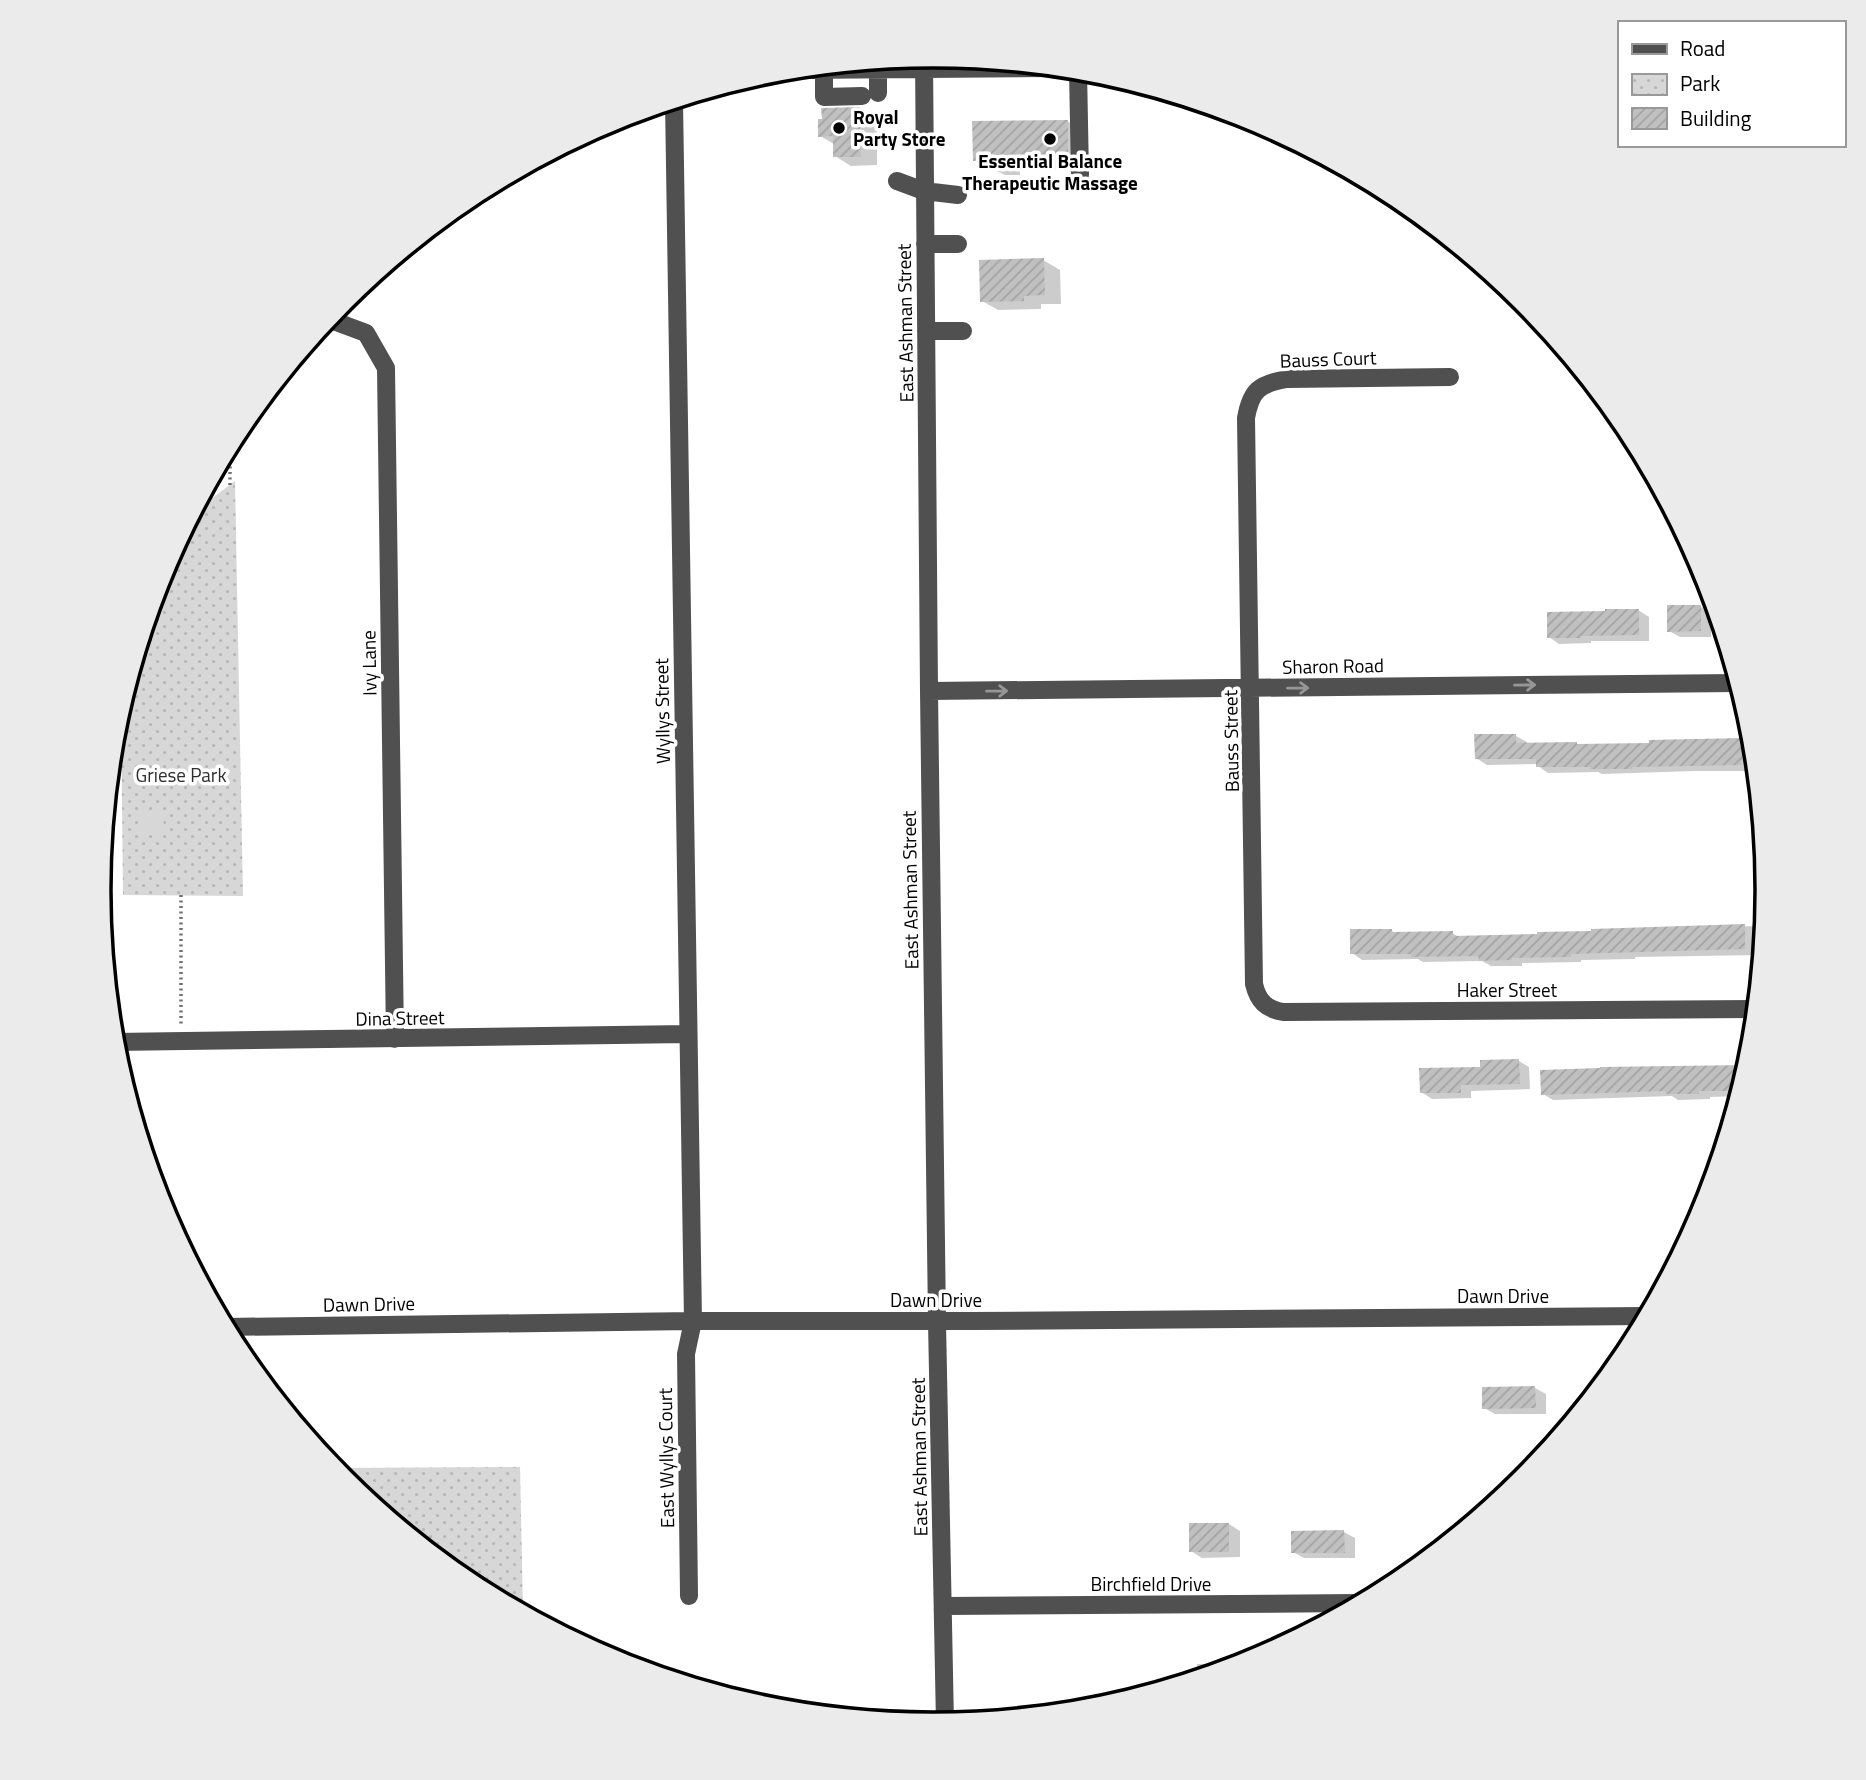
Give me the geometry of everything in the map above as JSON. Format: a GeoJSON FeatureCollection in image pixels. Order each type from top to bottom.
{"type":"FeatureCollection","features":[{"type":"Feature","properties":{"kind":"street","name":"East Ashman Street"},"geometry":{"type":"LineString","coordinates":[[924,68],[929,691],[945,1712]]}},
{"type":"Feature","properties":{"kind":"street"},"geometry":{"type":"LineString","coordinates":[[824,75],[824,97],[870,95],[878,70]]}},
{"type":"Feature","properties":{"kind":"street"},"geometry":{"type":"LineString","coordinates":[[1078,81],[1080,175]]}},
{"type":"Feature","properties":{"kind":"street","name":"Wyllys Street"},"geometry":{"type":"LineString","coordinates":[[674,110],[693,1321]]}},
{"type":"Feature","properties":{"kind":"street"},"geometry":{"type":"LineString","coordinates":[[897,181],[924,191],[958,195]]}},
{"type":"Feature","properties":{"kind":"street"},"geometry":{"type":"LineString","coordinates":[[925,244],[958,244]]}},
{"type":"Feature","properties":{"kind":"street","name":"Ivy Lane"},"geometry":{"type":"LineString","coordinates":[[339,323],[366,334],[386,368],[395,1039]]}},
{"type":"Feature","properties":{"kind":"street"},"geometry":{"type":"LineString","coordinates":[[926,331],[963,331]]}},
{"type":"Feature","properties":{"kind":"street","name":"Bauss Court"},"geometry":{"type":"LineString","coordinates":[[1247,476],[1246,418],[1249,405],[1254,392],[1269,383],[1287,379],[1450,377]]}},
{"type":"Feature","properties":{"kind":"street","name":"Bauss Street"},"geometry":{"type":"LineString","coordinates":[[1247,476],[1254,984],[1262,1003]]}},
{"type":"Feature","properties":{"kind":"street","name":"Sharon Road"},"geometry":{"type":"LineString","coordinates":[[929,691],[1728,683]]}},
{"type":"Feature","properties":{"kind":"street","name":"Haker Street"},"geometry":{"type":"LineString","coordinates":[[1262,1003],[1272,1010],[1283,1012],[1746,1009]]}},
{"type":"Feature","properties":{"kind":"street","name":"Dina Street"},"geometry":{"type":"LineString","coordinates":[[126,1042],[687,1034]]}},
{"type":"Feature","properties":{"kind":"street","name":"Dawn Drive"},"geometry":{"type":"LineString","coordinates":[[237,1327],[693,1321],[937,1322],[1635,1316]]}},
{"type":"Feature","properties":{"kind":"street","name":"East Wyllys Court"},"geometry":{"type":"LineString","coordinates":[[689,1596],[686,1354],[693,1321]]}},
{"type":"Feature","properties":{"kind":"street","name":"Birchfield Drive"},"geometry":{"type":"LineString","coordinates":[[943,1606],[1340,1604]]}},
{"type":"Feature","properties":{"kind":"path"},"geometry":{"type":"LineString","coordinates":[[230,465],[230,485]]}},
{"type":"Feature","properties":{"kind":"path"},"geometry":{"type":"LineString","coordinates":[[181,895],[181,1042]]}},
{"type":"Feature","properties":{"kind":"green space","name":"Griese Park"},"geometry":{"type":"Polygon","coordinates":[[[235,481],[243,896],[123,895],[122,762],[127,730],[139,677],[155,626],[174,576],[210,500],[235,481]]]}},
{"type":"Feature","properties":{"kind":"green space"},"geometry":{"type":"Polygon","coordinates":[[[139,811],[164,812],[163,832],[139,832],[139,811]]]}},
{"type":"Feature","properties":{"kind":"green space"},"geometry":{"type":"Polygon","coordinates":[[[520,1467],[523,1602],[433,1542],[391,1508],[349,1468],[520,1467]]]}},
{"type":"Feature","properties":{"kind":"building","name":"Royal Party Store"},"geometry":{"type":"Polygon","coordinates":[[[860,107],[861,157],[833,157],[833,136],[818,137],[818,119],[822,119],[821,108],[860,107]]]}},
{"type":"Feature","properties":{"kind":"building"},"geometry":{"type":"Polygon","coordinates":[[[1068,120],[1068,160],[1004,161],[1004,166],[986,167],[986,161],[973,161],[972,121],[1068,120]]]}},
{"type":"Feature","properties":{"kind":"building"},"geometry":{"type":"Polygon","coordinates":[[[1044,258],[1045,295],[1024,296],[1024,301],[980,302],[979,260],[1044,258]]]}},
{"type":"Feature","properties":{"kind":"building"},"geometry":{"type":"Polygon","coordinates":[[[1667,605],[1701,605],[1701,631],[1667,632],[1667,605]]]}},
{"type":"Feature","properties":{"kind":"building"},"geometry":{"type":"Polygon","coordinates":[[[1639,609],[1639,635],[1547,638],[1547,612],[1639,609]]]}},
{"type":"Feature","properties":{"kind":"building"},"geometry":{"type":"Polygon","coordinates":[[[1474,734],[1516,734],[1516,743],[1577,744],[1740,738],[1742,748],[1742,765],[1590,769],[1536,767],[1536,759],[1475,759],[1474,734]]]}},
{"type":"Feature","properties":{"kind":"building"},"geometry":{"type":"Polygon","coordinates":[[[1745,924],[1745,949],[1571,954],[1571,957],[1479,961],[1478,956],[1350,954],[1350,929],[1392,929],[1392,932],[1453,931],[1453,936],[1745,924]]]}},
{"type":"Feature","properties":{"kind":"building"},"geometry":{"type":"Polygon","coordinates":[[[1519,1059],[1520,1084],[1461,1085],[1461,1093],[1420,1093],[1419,1068],[1480,1067],[1480,1060],[1519,1059]]]}},
{"type":"Feature","properties":{"kind":"building"},"geometry":{"type":"Polygon","coordinates":[[[1736,1065],[1730,1091],[1699,1091],[1699,1094],[1666,1094],[1665,1091],[1541,1095],[1540,1070],[1736,1065]]]}},
{"type":"Feature","properties":{"kind":"building"},"geometry":{"type":"Polygon","coordinates":[[[1535,1386],[1536,1408],[1482,1409],[1482,1387],[1535,1386]]]}},
{"type":"Feature","properties":{"kind":"building"},"geometry":{"type":"Polygon","coordinates":[[[1189,1523],[1229,1523],[1229,1552],[1189,1552],[1189,1523]]]}},
{"type":"Feature","properties":{"kind":"building"},"geometry":{"type":"Polygon","coordinates":[[[1344,1530],[1345,1553],[1291,1553],[1291,1531],[1344,1530]]]}},
{"type":"Feature","properties":{"kind":"place","name":"Royal Party Store"},"geometry":{"type":"Point","coordinates":[839,128]}},
{"type":"Feature","properties":{"kind":"place","name":"Essential Balance Therapeutic Massage"},"geometry":{"type":"Point","coordinates":[1050,139]}}]}
